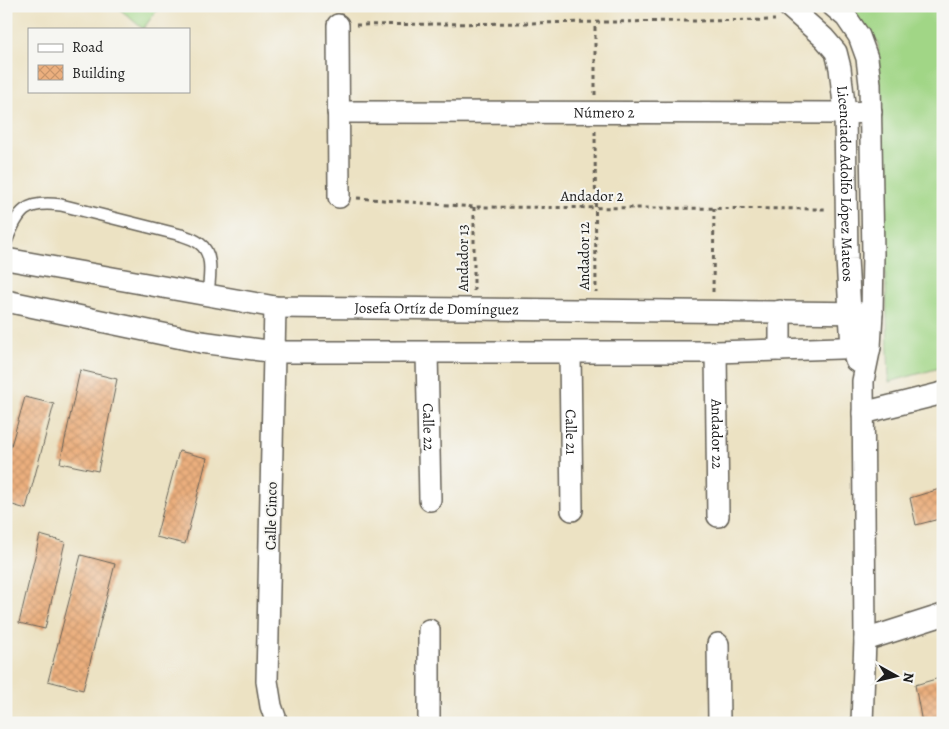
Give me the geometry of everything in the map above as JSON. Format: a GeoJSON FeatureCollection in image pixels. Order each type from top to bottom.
{"type":"FeatureCollection","features":[{"type":"Feature","properties":{"kind":"street","name":"Licenciado Adolfo López Mateos"},"geometry":{"type":"LineString","coordinates":[[833,6],[846,17],[859,36],[867,58],[872,112],[872,313],[861,347]]}},
{"type":"Feature","properties":{"kind":"street","name":"Licenciado Adolfo López Mateos"},"geometry":{"type":"LineString","coordinates":[[796,13],[824,38],[836,52],[845,113],[850,312],[861,347],[863,381],[865,640],[862,723]]}},
{"type":"Feature","properties":{"kind":"street"},"geometry":{"type":"LineString","coordinates":[[338,25],[339,197]]}},
{"type":"Feature","properties":{"kind":"street","name":"Número 2"},"geometry":{"type":"LineString","coordinates":[[338,112],[872,112]]}},
{"type":"Feature","properties":{"kind":"street","name":"Josefa Ortíz de Domínguez"},"geometry":{"type":"LineString","coordinates":[[6,259],[275,307],[872,313]]}},
{"type":"Feature","properties":{"kind":"street"},"geometry":{"type":"LineString","coordinates":[[6,302],[200,342],[275,352],[716,352],[861,347]]}},
{"type":"Feature","properties":{"kind":"street","name":"Calle Cinco"},"geometry":{"type":"LineString","coordinates":[[275,307],[267,681],[271,706],[277,723]]}},
{"type":"Feature","properties":{"kind":"street"},"geometry":{"type":"LineString","coordinates":[[780,311],[780,350]]}},
{"type":"Feature","properties":{"kind":"street","name":"Andador 22"},"geometry":{"type":"LineString","coordinates":[[716,352],[718,516]]}},
{"type":"Feature","properties":{"kind":"street","name":"Calle 22"},"geometry":{"type":"LineString","coordinates":[[427,353],[430,500]]}},
{"type":"Feature","properties":{"kind":"street","name":"Calle 21"},"geometry":{"type":"LineString","coordinates":[[570,353],[572,510]]}},
{"type":"Feature","properties":{"kind":"street"},"geometry":{"type":"LineString","coordinates":[[863,413],[943,393]]}},
{"type":"Feature","properties":{"kind":"street"},"geometry":{"type":"LineString","coordinates":[[865,640],[943,615]]}},
{"type":"Feature","properties":{"kind":"street"},"geometry":{"type":"LineString","coordinates":[[429,630],[429,723]]}},
{"type":"Feature","properties":{"kind":"street"},"geometry":{"type":"LineString","coordinates":[[718,644],[719,723]]}},
{"type":"Feature","properties":{"kind":"lane"},"geometry":{"type":"LineString","coordinates":[[6,242],[20,212],[34,204],[48,203],[181,235],[200,243],[206,251],[210,265],[208,295]]}},
{"type":"Feature","properties":{"kind":"path"},"geometry":{"type":"LineString","coordinates":[[338,25],[595,23],[796,13]]}},
{"type":"Feature","properties":{"kind":"path","name":"Andador 12"},"geometry":{"type":"LineString","coordinates":[[595,23],[596,309]]}},
{"type":"Feature","properties":{"kind":"path","name":"Andador 2"},"geometry":{"type":"LineString","coordinates":[[339,197],[474,207],[846,209]]}},
{"type":"Feature","properties":{"kind":"path","name":"Andador 13"},"geometry":{"type":"LineString","coordinates":[[474,207],[474,308]]}},
{"type":"Feature","properties":{"kind":"path"},"geometry":{"type":"LineString","coordinates":[[713,310],[714,208]]}},
{"type":"Feature","properties":{"kind":"green space"},"geometry":{"type":"Polygon","coordinates":[[[116,6],[160,6],[142,28],[116,6]]]}},
{"type":"Feature","properties":{"kind":"green space"},"geometry":{"type":"Polygon","coordinates":[[[838,6],[943,6],[943,367],[889,382],[878,41],[838,6]]]}},
{"type":"Feature","properties":{"kind":"building"},"geometry":{"type":"Polygon","coordinates":[[[80,370],[117,379],[98,471],[60,463],[80,370]]]}},
{"type":"Feature","properties":{"kind":"building"},"geometry":{"type":"Polygon","coordinates":[[[25,397],[54,404],[26,509],[6,503],[6,463],[25,397]]]}},
{"type":"Feature","properties":{"kind":"building"},"geometry":{"type":"Polygon","coordinates":[[[179,451],[207,458],[185,544],[156,537],[179,451]]]}},
{"type":"Feature","properties":{"kind":"building"},"geometry":{"type":"Polygon","coordinates":[[[943,488],[943,518],[916,525],[910,498],[943,488]]]}},
{"type":"Feature","properties":{"kind":"building"},"geometry":{"type":"Polygon","coordinates":[[[40,535],[65,542],[45,629],[19,623],[40,535]]]}},
{"type":"Feature","properties":{"kind":"building"},"geometry":{"type":"Polygon","coordinates":[[[81,555],[115,564],[83,690],[48,681],[81,555]]]}},
{"type":"Feature","properties":{"kind":"building"},"geometry":{"type":"Polygon","coordinates":[[[943,677],[943,721],[922,723],[915,685],[943,677]]]}}]}
